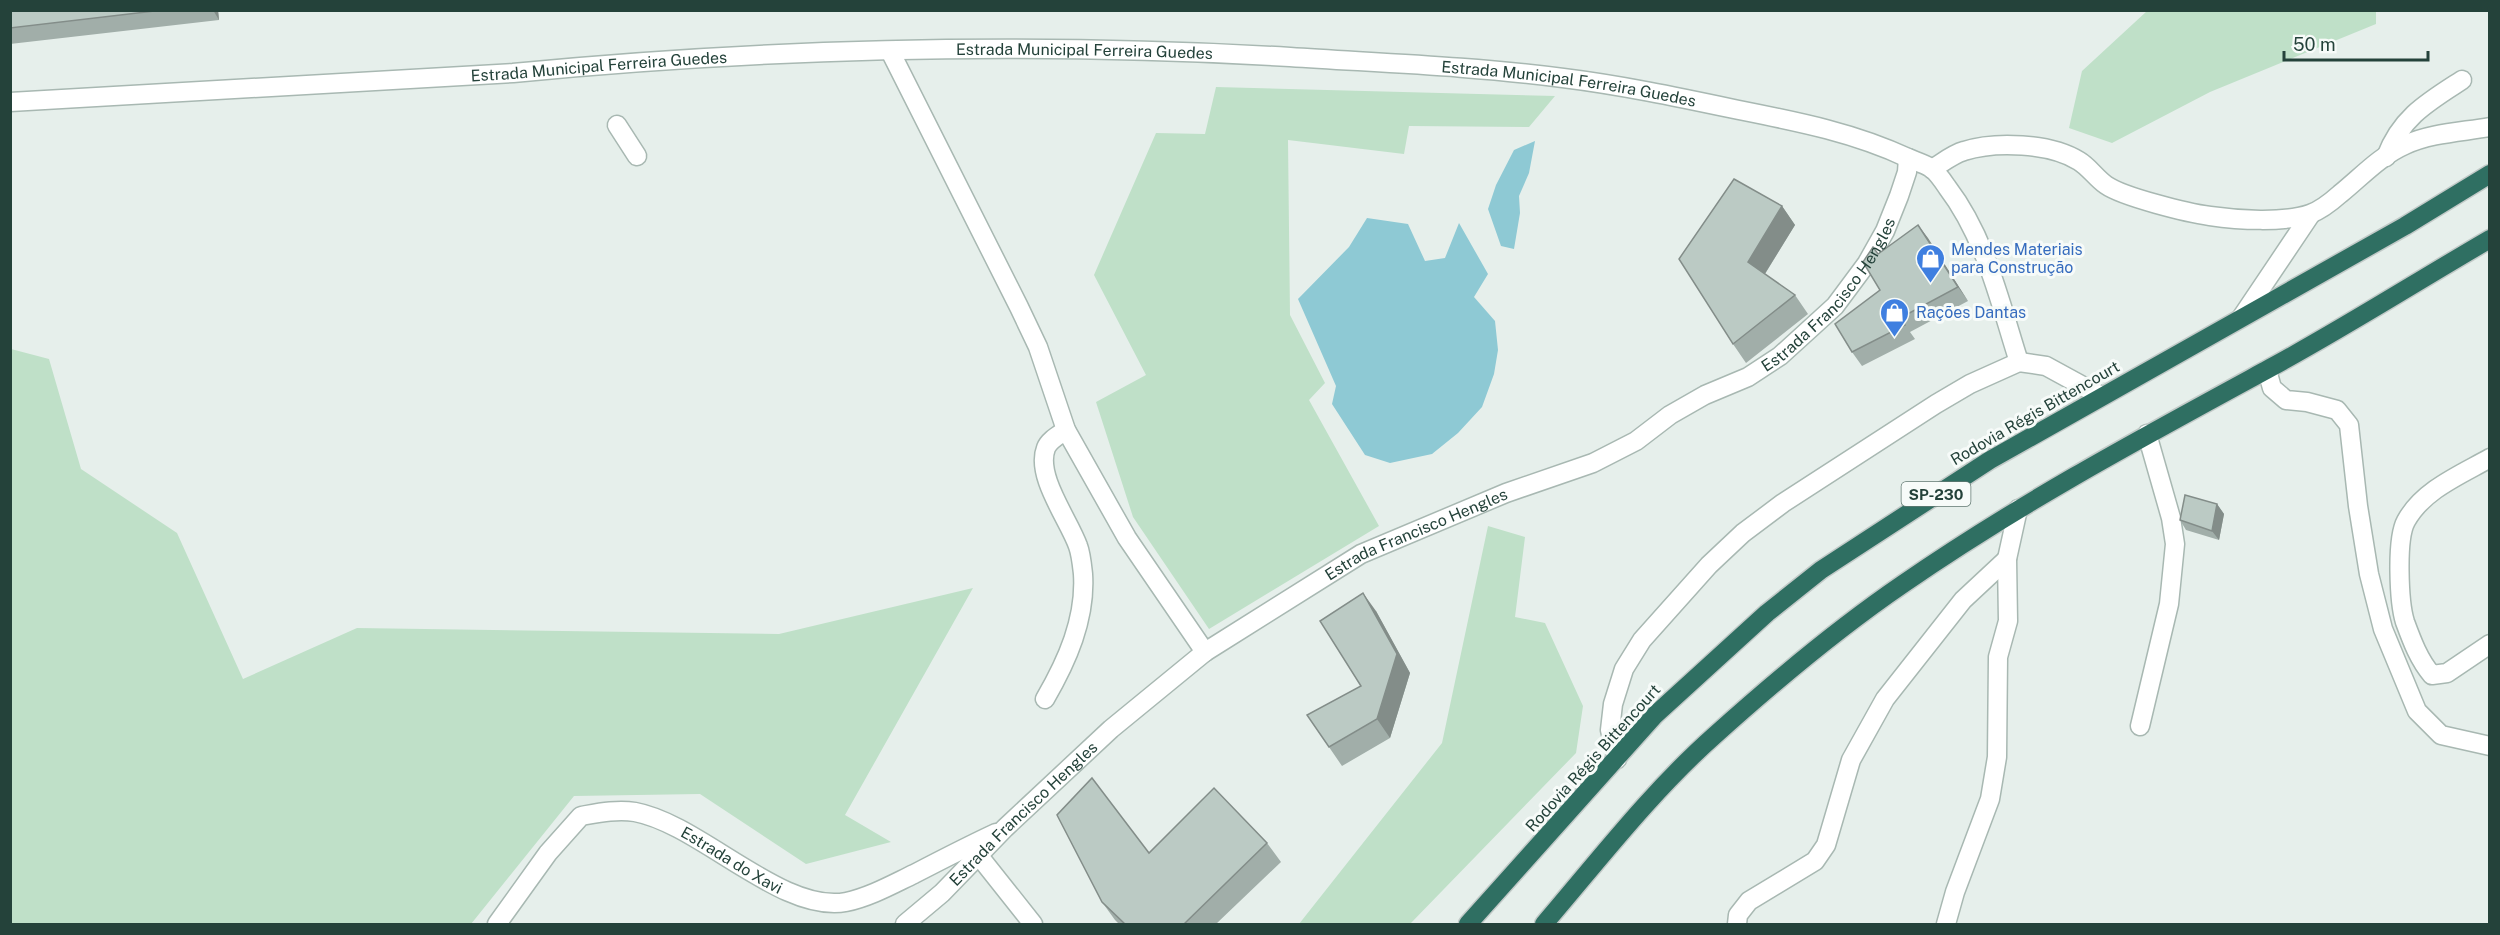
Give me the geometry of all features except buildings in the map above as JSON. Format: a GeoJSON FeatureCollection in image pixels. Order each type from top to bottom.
{"type":"FeatureCollection","features":[{"type":"Feature","properties":{"kind":"highway","name":"Rodovia Régis Bittencourt"},"geometry":{"type":"LineString","coordinates":[[1468,924],[1655,715],[1767,613],[1821,570],[1990,460],[2405,226],[2490,174]]}},
{"type":"Feature","properties":{"kind":"highway"},"geometry":{"type":"LineString","coordinates":[[1544,924],[1643,808],[1712,737],[1866,611],[2018,509],[2267,370],[2490,239]]}},
{"type":"Feature","properties":{"kind":"street","name":"Estrada Municipal Ferreira Guedes"},"geometry":{"type":"LineString","coordinates":[[10,102],[513,73],[588,66],[890,51],[1011,48],[1156,50],[1427,64],[1560,77],[1642,90],[1829,129],[1886,147],[1932,169],[1956,201],[1985,254],[2019,362]]}},
{"type":"Feature","properties":{"kind":"street"},"geometry":{"type":"LineString","coordinates":[[890,51],[1038,347],[1066,430],[1127,538],[1206,652]]}},
{"type":"Feature","properties":{"kind":"street"},"geometry":{"type":"LineString","coordinates":[[2386,157],[2393,139],[2403,124],[2423,105],[2462,80]]}},
{"type":"Feature","properties":{"kind":"street"},"geometry":{"type":"LineString","coordinates":[[617,125],[637,156]]}},
{"type":"Feature","properties":{"kind":"street"},"geometry":{"type":"LineString","coordinates":[[1932,169],[1961,151],[1984,145],[2012,145],[2068,155],[2080,162],[2106,185],[2119,191],[2210,216],[2282,219],[2311,214],[2324,207],[2403,146],[2421,139],[2490,127]]}},
{"type":"Feature","properties":{"kind":"street","name":"Estrada Francisco Hengles"},"geometry":{"type":"LineString","coordinates":[[905,924],[942,893],[1005,828],[1111,729],[1206,652],[1361,554],[1506,493],[1593,463],[1636,441],[1670,415],[1706,395],[1748,377],[1780,356],[1835,306],[1867,263],[1885,231],[1899,196],[1908,158]]}},
{"type":"Feature","properties":{"kind":"street"},"geometry":{"type":"LineString","coordinates":[[2241,318],[2311,214]]}},
{"type":"Feature","properties":{"kind":"street"},"geometry":{"type":"LineString","coordinates":[[1617,759],[1610,730],[1613,704],[1624,669],[1642,640],[1709,565],[1743,533],[1783,503],[1869,445],[1970,384],[2019,362],[2046,366],[2101,396]]}},
{"type":"Feature","properties":{"kind":"street"},"geometry":{"type":"LineString","coordinates":[[2267,370],[2272,388],[2286,400],[2307,402],[2337,410],[2349,425],[2358,506],[2369,574],[2384,629],[2417,711],[2441,735],[2490,746]]}},
{"type":"Feature","properties":{"kind":"street"},"geometry":{"type":"LineString","coordinates":[[1045,699],[1067,656],[1080,618],[1083,601],[1083,574],[1079,548],[1057,504],[1046,472],[1044,456],[1048,444],[1066,430]]}},
{"type":"Feature","properties":{"kind":"street"},"geometry":{"type":"LineString","coordinates":[[2140,726],[2169,604],[2175,544],[2171,518],[2147,435]]}},
{"type":"Feature","properties":{"kind":"street"},"geometry":{"type":"LineString","coordinates":[[2490,458],[2428,494],[2402,530],[2401,563],[2404,620],[2422,663],[2432,675],[2447,673],[2490,644]]}},
{"type":"Feature","properties":{"kind":"street"},"geometry":{"type":"LineString","coordinates":[[1946,924],[1955,892],[1990,798],[1997,757],[1998,657],[2008,621],[2007,559],[2018,509]]}},
{"type":"Feature","properties":{"kind":"street"},"geometry":{"type":"LineString","coordinates":[[1737,924],[1738,915],[1749,900],[1815,861],[1826,845],[1851,760],[1885,699],[1963,600],[2007,559]]}},
{"type":"Feature","properties":{"kind":"street","name":"Estrada do Xavi"},"geometry":{"type":"LineString","coordinates":[[497,924],[548,853],[580,816],[613,811],[634,812],[659,818],[773,883],[802,897],[824,903],[847,902],[885,888],[1005,828]]}},
{"type":"Feature","properties":{"kind":"street"},"geometry":{"type":"LineString","coordinates":[[979,856],[1033,924]]}},
{"type":"Feature","properties":{"kind":"green space"},"geometry":{"type":"Polygon","coordinates":[[[2147,11],[2376,11],[2376,24],[2210,92],[2112,143],[2069,128],[2082,71],[2147,11]]]}},
{"type":"Feature","properties":{"kind":"green space"},"geometry":{"type":"Polygon","coordinates":[[[1216,87],[1555,96],[1529,127],[1409,126],[1404,154],[1288,140],[1290,315],[1325,383],[1309,400],[1379,526],[1209,629],[1133,517],[1096,402],[1146,375],[1094,275],[1156,133],[1205,134],[1216,87]]]}},
{"type":"Feature","properties":{"kind":"green space"},"geometry":{"type":"Polygon","coordinates":[[[11,349],[49,359],[81,469],[177,533],[243,679],[357,628],[779,634],[973,588],[845,815],[891,842],[806,864],[700,794],[574,796],[471,924],[11,924],[11,349]]]}},
{"type":"Feature","properties":{"kind":"green space"},"geometry":{"type":"Polygon","coordinates":[[[1488,526],[1525,537],[1515,617],[1545,623],[1583,706],[1576,753],[1410,924],[1299,924],[1442,743],[1488,526]]]}},
{"type":"Feature","properties":{"kind":"water"},"geometry":{"type":"Polygon","coordinates":[[[1535,141],[1529,173],[1519,196],[1520,213],[1514,249],[1501,246],[1488,209],[1496,185],[1514,150],[1535,141]]]}},
{"type":"Feature","properties":{"kind":"water"},"geometry":{"type":"Polygon","coordinates":[[[1367,218],[1408,224],[1425,261],[1445,258],[1459,223],[1488,274],[1474,297],[1495,321],[1498,350],[1494,374],[1482,407],[1458,433],[1432,454],[1390,463],[1365,455],[1332,404],[1336,386],[1298,299],[1349,247],[1367,218]]]}},
{"type":"Feature","properties":{"kind":"place","name":"Mendes Materiais para Construção"},"geometry":{"type":"Point","coordinates":[1930,284]}},
{"type":"Feature","properties":{"kind":"place","name":"Rações Dantas"},"geometry":{"type":"Point","coordinates":[1895,338]}}]}
